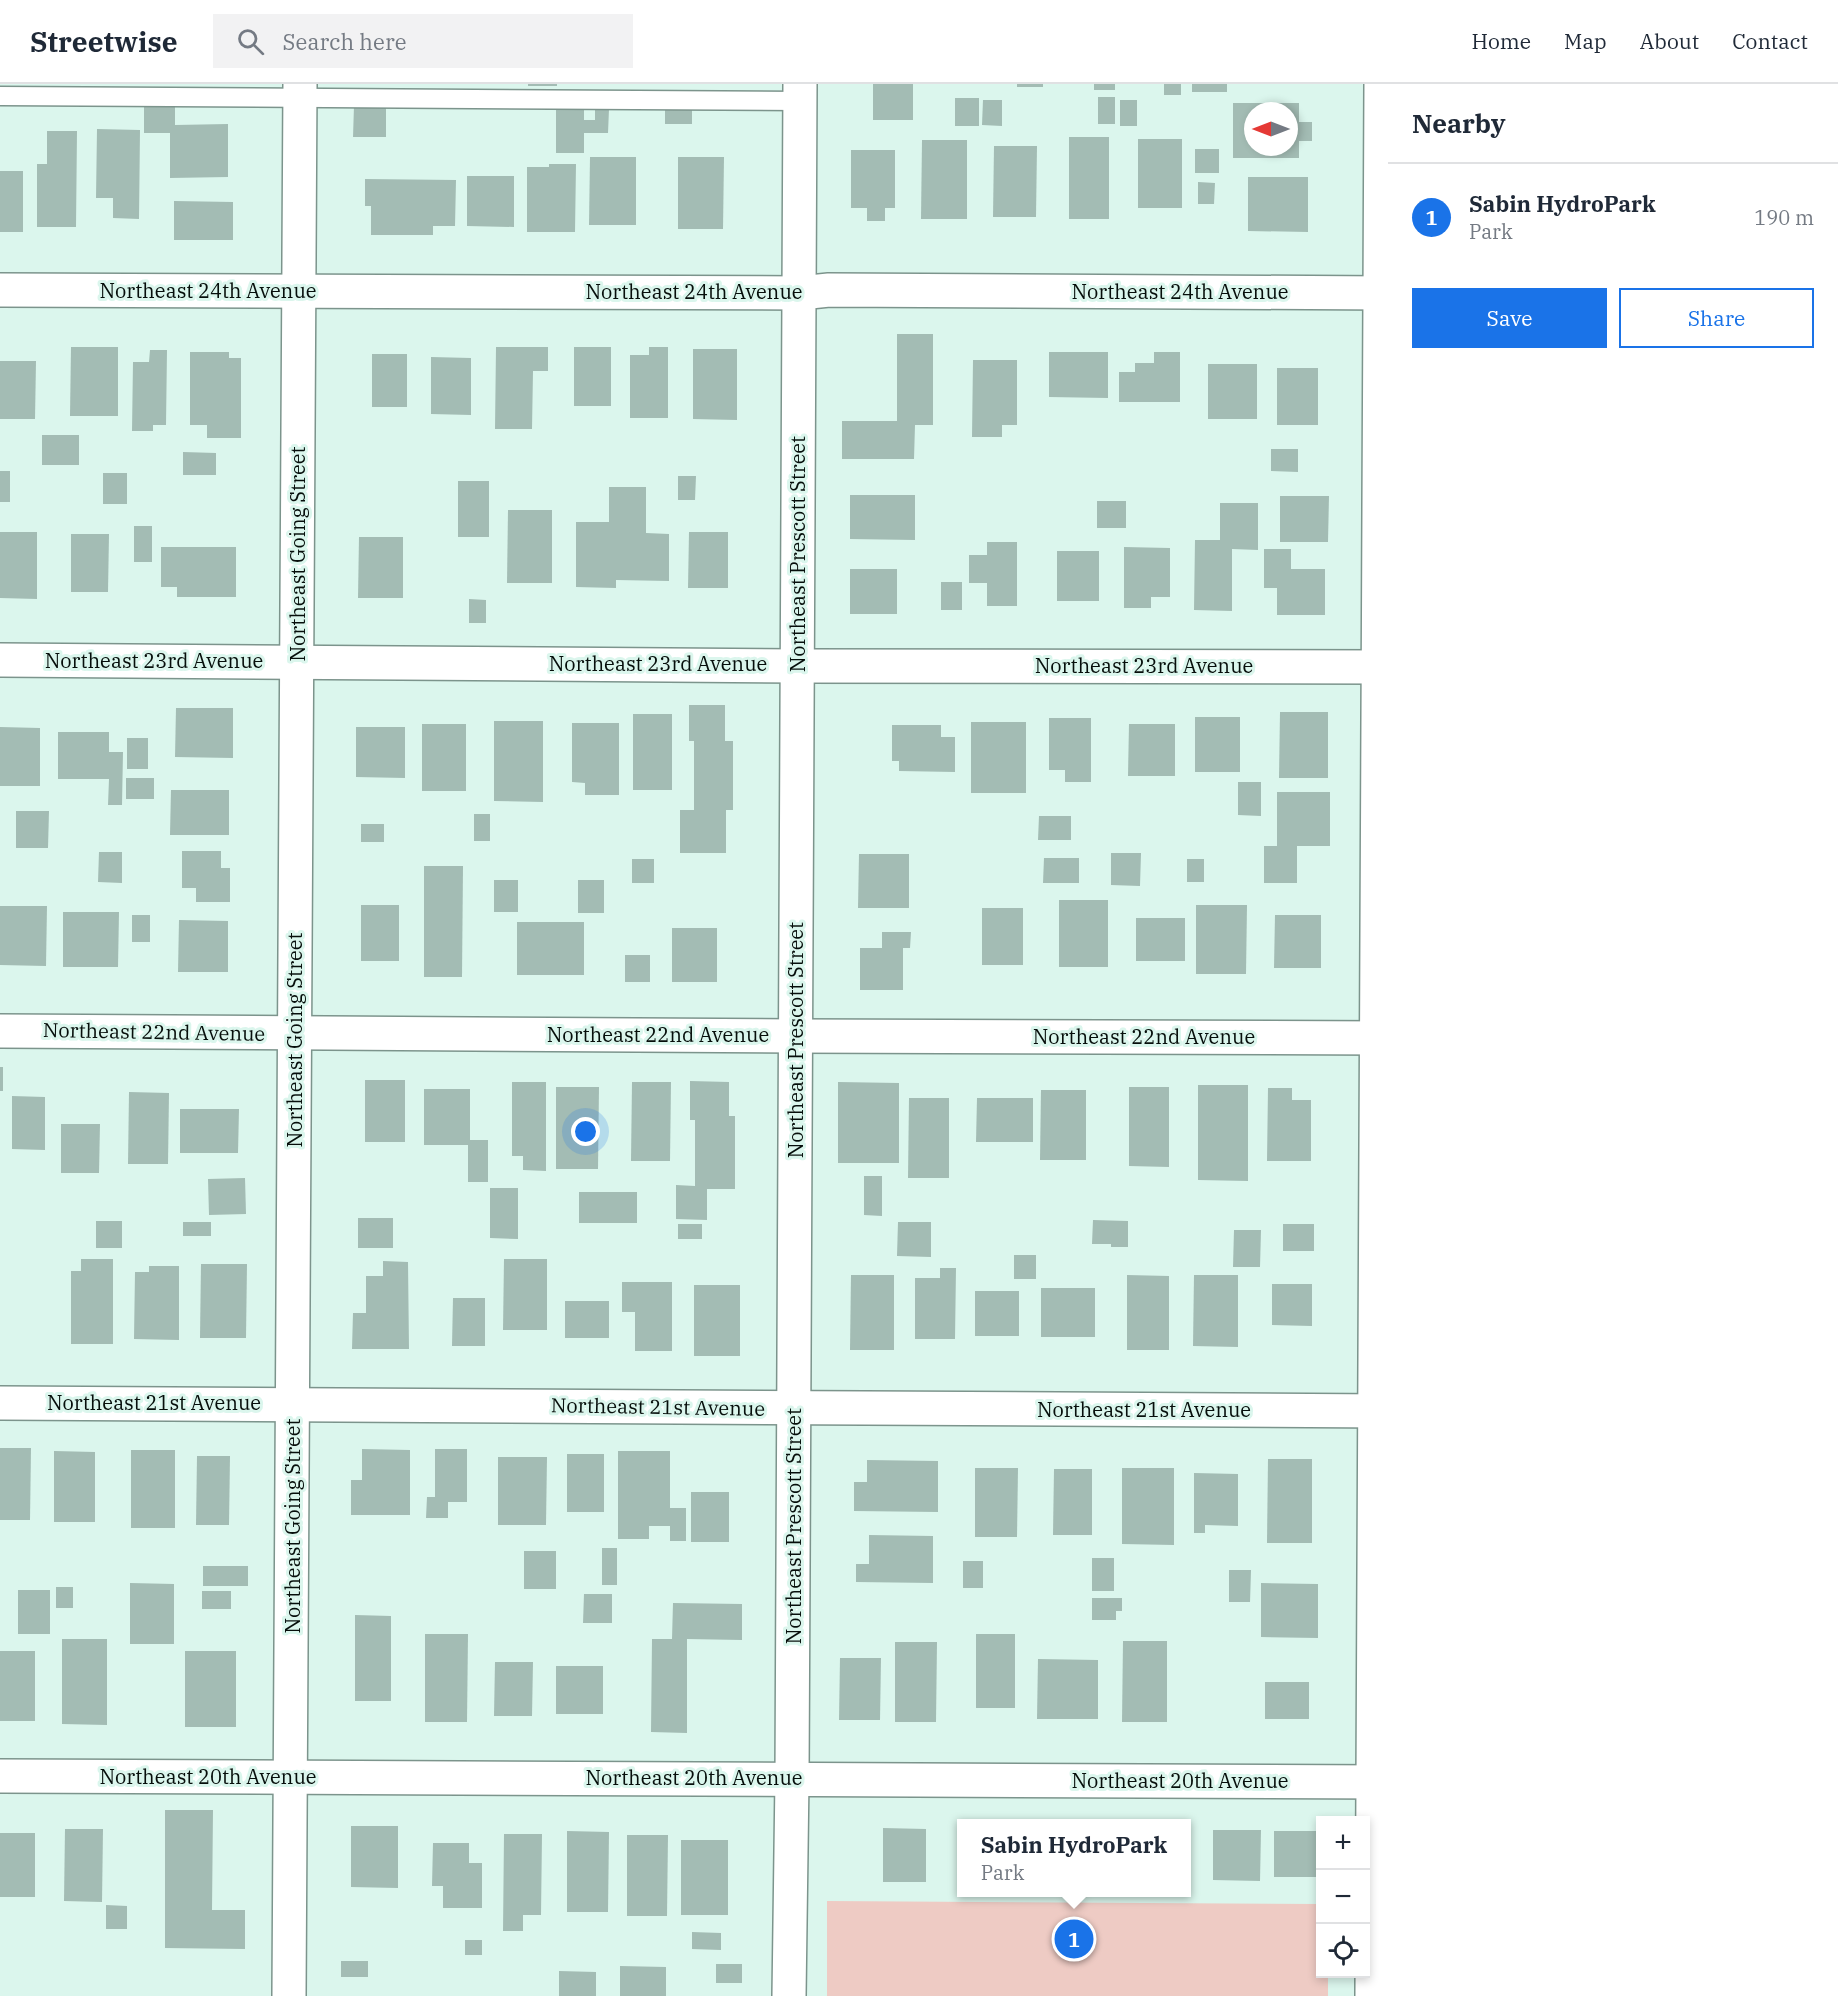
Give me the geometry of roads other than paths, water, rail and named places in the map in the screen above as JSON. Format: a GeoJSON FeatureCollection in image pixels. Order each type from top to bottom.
{"type":"FeatureCollection","features":[{"type":"Feature","properties":{"kind":"street"},"geometry":{"type":"LineString","coordinates":[[1372,1996],[1381,1782],[1384,292],[1381,84]]}},
{"type":"Feature","properties":{"kind":"street","name":"Northeast Going Street"},"geometry":{"type":"LineString","coordinates":[[289,1996],[300,91]]}},
{"type":"Feature","properties":{"kind":"street","name":"Northeast Prescott Street"},"geometry":{"type":"LineString","coordinates":[[789,1996],[800,92]]}},
{"type":"Feature","properties":{"kind":"street","name":"Northeast 24th Avenue"},"geometry":{"type":"LineString","coordinates":[[0,290],[800,293],[829,290],[1384,292]]}},
{"type":"Feature","properties":{"kind":"street","name":"Northeast 23rd Avenue"},"geometry":{"type":"LineString","coordinates":[[0,660],[798,666],[1383,667]]}},
{"type":"Feature","properties":{"kind":"street","name":"Northeast 22nd Avenue"},"geometry":{"type":"LineString","coordinates":[[0,1031],[1382,1038]]}},
{"type":"Feature","properties":{"kind":"street","name":"Northeast 21st Avenue"},"geometry":{"type":"LineString","coordinates":[[0,1403],[1382,1411]]}},
{"type":"Feature","properties":{"kind":"street","name":"Northeast 20th Avenue"},"geometry":{"type":"LineString","coordinates":[[0,1776],[1381,1782]]}},
{"type":"Feature","properties":{"kind":"lane"},"geometry":{"type":"LineString","coordinates":[[0,96],[300,91],[800,92]]}},
{"type":"Feature","properties":{"kind":"place","name":"Sabin HydroPark"},"geometry":{"type":"Point","coordinates":[1074,1939]}}]}
